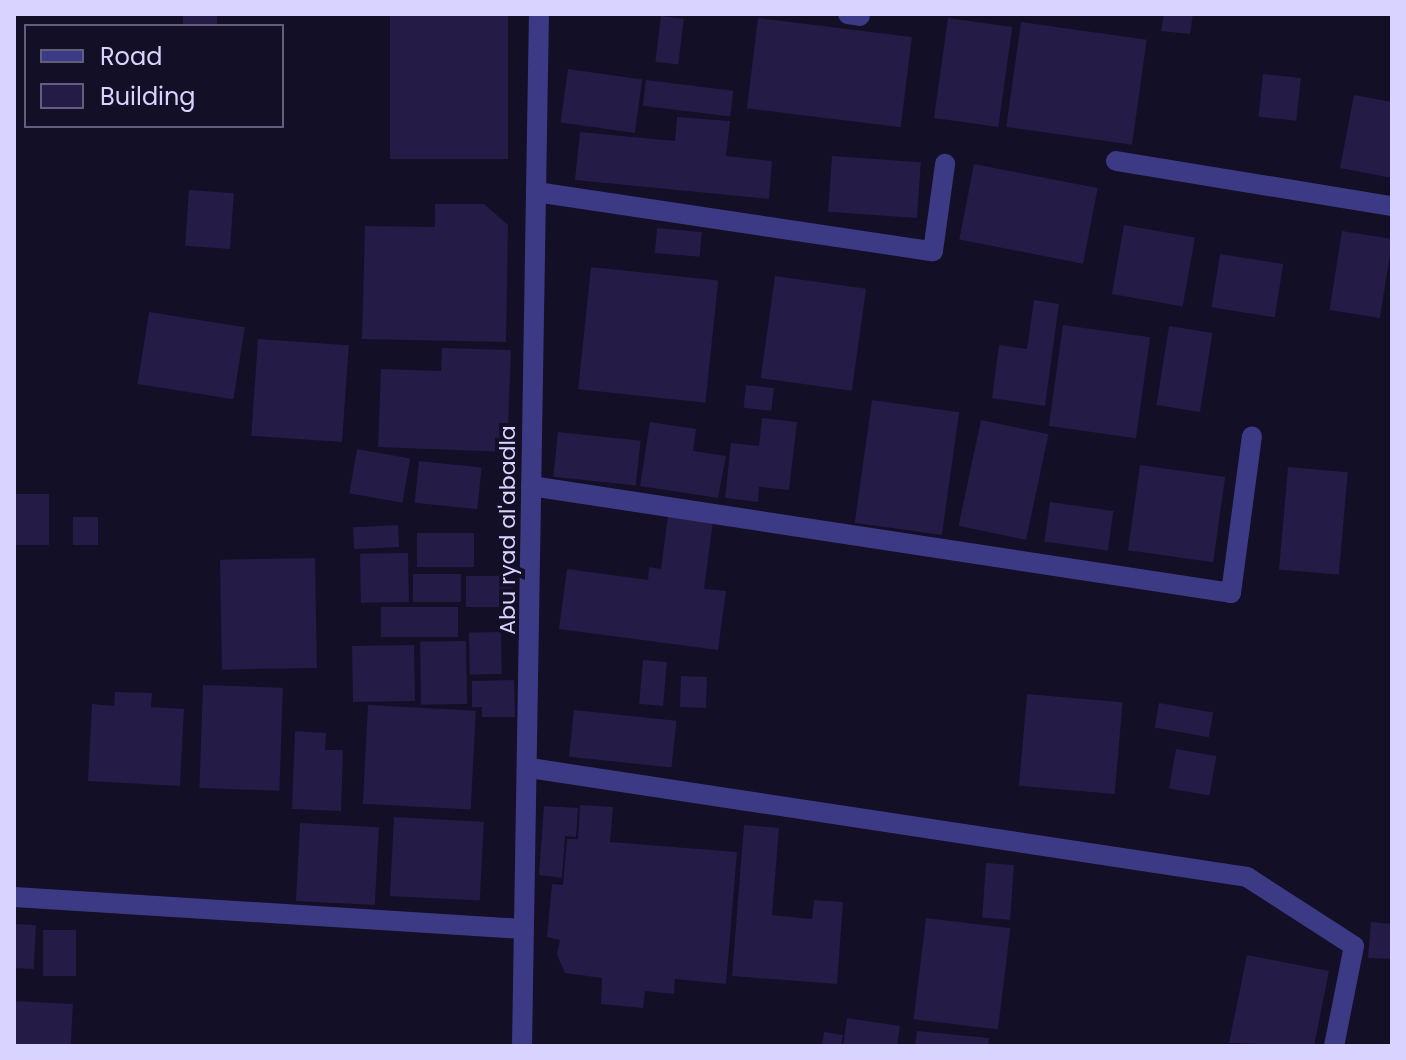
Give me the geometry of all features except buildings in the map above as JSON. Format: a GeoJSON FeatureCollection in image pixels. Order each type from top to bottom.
{"type":"FeatureCollection","features":[{"type":"Feature","properties":{"kind":"street","name":"Abu ryad al'abadla"},"geometry":{"type":"LineString","coordinates":[[522,1046],[530,768],[539,14]]}},
{"type":"Feature","properties":{"kind":"street"},"geometry":{"type":"LineString","coordinates":[[1116,161],[1392,206]]}},
{"type":"Feature","properties":{"kind":"street"},"geometry":{"type":"LineString","coordinates":[[536,192],[933,251],[945,164]]}},
{"type":"Feature","properties":{"kind":"street"},"geometry":{"type":"LineString","coordinates":[[531,486],[1231,593],[1252,436]]}},
{"type":"Feature","properties":{"kind":"street"},"geometry":{"type":"LineString","coordinates":[[530,768],[1247,877],[1354,946],[1334,1046]]}},
{"type":"Feature","properties":{"kind":"street"},"geometry":{"type":"LineString","coordinates":[[14,897],[523,929]]}}]}
